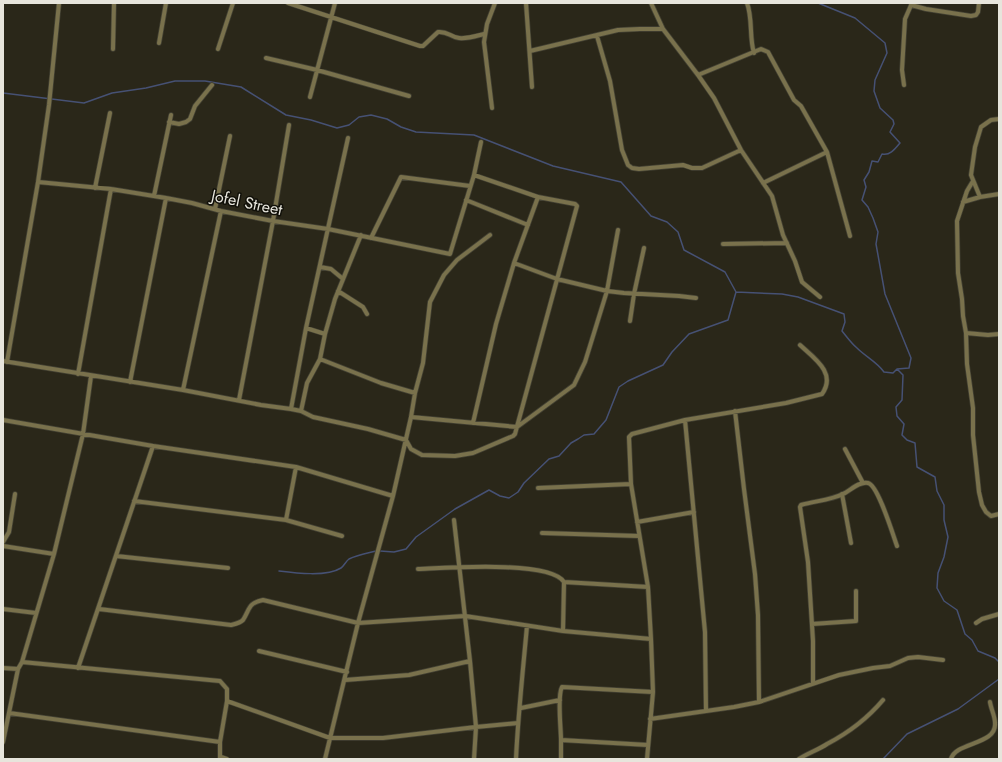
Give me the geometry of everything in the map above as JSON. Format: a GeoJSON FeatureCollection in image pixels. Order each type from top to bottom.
{"type":"FeatureCollection","features":[{"type":"Feature","properties":{"kind":"street"},"geometry":{"type":"LineString","coordinates":[[59,3],[49,105],[38,182],[5,362],[184,390],[261,405],[291,408],[313,417],[368,429],[406,440],[411,449],[422,455],[455,456],[473,453],[513,436],[517,428],[577,206],[575,204],[538,197],[474,175]]}},
{"type":"Feature","properties":{"kind":"street"},"geometry":{"type":"LineString","coordinates":[[113,49],[114,3]]}},
{"type":"Feature","properties":{"kind":"street"},"geometry":{"type":"LineString","coordinates":[[159,43],[166,3]]}},
{"type":"Feature","properties":{"kind":"street"},"geometry":{"type":"LineString","coordinates":[[218,49],[233,3]]}},
{"type":"Feature","properties":{"kind":"street"},"geometry":{"type":"LineString","coordinates":[[288,3],[330,18],[420,46],[423,46],[438,32],[447,32],[454,37],[461,38],[484,34]]}},
{"type":"Feature","properties":{"kind":"street"},"geometry":{"type":"LineString","coordinates":[[310,97],[335,3]]}},
{"type":"Feature","properties":{"kind":"street"},"geometry":{"type":"LineString","coordinates":[[492,108],[484,34],[495,3]]}},
{"type":"Feature","properties":{"kind":"street"},"geometry":{"type":"LineString","coordinates":[[526,3],[532,87]]}},
{"type":"Feature","properties":{"kind":"street"},"geometry":{"type":"LineString","coordinates":[[651,3],[663,29],[714,98],[741,150],[772,196],[783,235],[795,261],[802,282],[820,297]]}},
{"type":"Feature","properties":{"kind":"street"},"geometry":{"type":"LineString","coordinates":[[747,3],[751,26],[751,44],[754,53]]}},
{"type":"Feature","properties":{"kind":"street"},"geometry":{"type":"LineString","coordinates":[[904,85],[902,70],[905,19],[911,4],[926,9],[971,16],[976,15],[978,12],[979,3]]}},
{"type":"Feature","properties":{"kind":"street"},"geometry":{"type":"LineString","coordinates":[[530,51],[618,30],[663,29]]}},
{"type":"Feature","properties":{"kind":"street"},"geometry":{"type":"LineString","coordinates":[[597,36],[610,81],[622,150],[628,165],[632,168],[639,169],[683,165],[692,168],[702,168],[741,150]]}},
{"type":"Feature","properties":{"kind":"street"},"geometry":{"type":"LineString","coordinates":[[698,75],[761,49],[768,52],[794,100],[801,106],[827,152],[850,236]]}},
{"type":"Feature","properties":{"kind":"street"},"geometry":{"type":"LineString","coordinates":[[266,58],[317,70],[409,96]]}},
{"type":"Feature","properties":{"kind":"street"},"geometry":{"type":"LineString","coordinates":[[169,122],[179,124],[190,119],[195,106],[212,84]]}},
{"type":"Feature","properties":{"kind":"street"},"geometry":{"type":"LineString","coordinates":[[95,188],[110,113]]}},
{"type":"Feature","properties":{"kind":"street"},"geometry":{"type":"LineString","coordinates":[[154,196],[170,115]]}},
{"type":"Feature","properties":{"kind":"street"},"geometry":{"type":"LineString","coordinates":[[980,197],[971,175],[973,156],[982,127],[991,120],[999,119]]}},
{"type":"Feature","properties":{"kind":"street"},"geometry":{"type":"LineString","coordinates":[[239,400],[273,221],[289,125]]}},
{"type":"Feature","properties":{"kind":"street"},"geometry":{"type":"LineString","coordinates":[[215,209],[230,136]]}},
{"type":"Feature","properties":{"kind":"street"},"geometry":{"type":"LineString","coordinates":[[291,408],[306,328],[348,138]]}},
{"type":"Feature","properties":{"kind":"street"},"geometry":{"type":"LineString","coordinates":[[481,142],[474,175],[466,200],[528,225]]}},
{"type":"Feature","properties":{"kind":"street"},"geometry":{"type":"LineString","coordinates":[[763,183],[827,152]]}},
{"type":"Feature","properties":{"kind":"street"},"geometry":{"type":"LineString","coordinates":[[371,238],[401,177],[470,186]]}},
{"type":"Feature","properties":{"kind":"street"},"geometry":{"type":"LineString","coordinates":[[973,181],[967,191],[958,221],[958,273],[966,333],[967,364],[973,408],[973,435],[982,505],[986,512],[992,516],[999,514]]}},
{"type":"Feature","properties":{"kind":"street","name":"Jofel Street"},"geometry":{"type":"LineString","coordinates":[[38,182],[111,189],[166,198],[221,211],[361,235],[450,254],[466,200]]}},
{"type":"Feature","properties":{"kind":"street"},"geometry":{"type":"LineString","coordinates":[[78,374],[111,189]]}},
{"type":"Feature","properties":{"kind":"street"},"geometry":{"type":"LineString","coordinates":[[963,202],[999,194]]}},
{"type":"Feature","properties":{"kind":"street"},"geometry":{"type":"LineString","coordinates":[[473,423],[496,324],[514,263],[538,197]]}},
{"type":"Feature","properties":{"kind":"street"},"geometry":{"type":"LineString","coordinates":[[130,382],[166,198]]}},
{"type":"Feature","properties":{"kind":"street"},"geometry":{"type":"LineString","coordinates":[[184,390],[221,211]]}},
{"type":"Feature","properties":{"kind":"street"},"geometry":{"type":"LineString","coordinates":[[411,417],[517,428],[574,385],[585,362],[607,290],[618,230]]}},
{"type":"Feature","properties":{"kind":"street"},"geometry":{"type":"LineString","coordinates":[[301,411],[308,383],[320,360],[325,334],[338,291],[361,235]]}},
{"type":"Feature","properties":{"kind":"street"},"geometry":{"type":"LineString","coordinates":[[325,759],[358,623],[393,496],[415,393],[423,363],[428,313],[433,296],[444,274],[457,260],[490,235]]}},
{"type":"Feature","properties":{"kind":"street"},"geometry":{"type":"LineString","coordinates":[[723,244],[787,243]]}},
{"type":"Feature","properties":{"kind":"street"},"geometry":{"type":"LineString","coordinates":[[630,321],[644,248]]}},
{"type":"Feature","properties":{"kind":"street"},"geometry":{"type":"LineString","coordinates":[[514,263],[557,279],[607,290],[634,294],[696,298]]}},
{"type":"Feature","properties":{"kind":"street"},"geometry":{"type":"LineString","coordinates":[[320,267],[331,269],[343,279]]}},
{"type":"Feature","properties":{"kind":"street"},"geometry":{"type":"LineString","coordinates":[[338,291],[350,297],[363,307],[367,314]]}},
{"type":"Feature","properties":{"kind":"street"},"geometry":{"type":"LineString","coordinates":[[306,328],[325,334]]}},
{"type":"Feature","properties":{"kind":"street"},"geometry":{"type":"LineString","coordinates":[[966,333],[988,335],[999,334]]}},
{"type":"Feature","properties":{"kind":"street"},"geometry":{"type":"LineString","coordinates":[[647,759],[653,692],[651,639],[648,588],[631,484],[630,435],[685,420],[786,403],[822,394],[828,381],[827,375],[822,366],[800,345]]}},
{"type":"Feature","properties":{"kind":"street"},"geometry":{"type":"LineString","coordinates":[[320,360],[415,393]]}},
{"type":"Feature","properties":{"kind":"street"},"geometry":{"type":"LineString","coordinates":[[3,742],[4,728],[9,713],[18,669],[22,662],[54,554],[83,434],[91,376]]}},
{"type":"Feature","properties":{"kind":"street"},"geometry":{"type":"LineString","coordinates":[[735,411],[755,574],[758,615],[759,702]]}},
{"type":"Feature","properties":{"kind":"street"},"geometry":{"type":"LineString","coordinates":[[3,420],[153,446],[296,467],[393,496]]}},
{"type":"Feature","properties":{"kind":"street"},"geometry":{"type":"LineString","coordinates":[[685,420],[705,632],[706,711]]}},
{"type":"Feature","properties":{"kind":"street"},"geometry":{"type":"LineString","coordinates":[[78,668],[153,446]]}},
{"type":"Feature","properties":{"kind":"street"},"geometry":{"type":"LineString","coordinates":[[845,449],[863,483]]}},
{"type":"Feature","properties":{"kind":"street"},"geometry":{"type":"LineString","coordinates":[[286,520],[296,467]]}},
{"type":"Feature","properties":{"kind":"street"},"geometry":{"type":"LineString","coordinates":[[814,683],[808,562],[800,507],[804,504],[842,494],[863,483],[869,483],[872,485],[881,501],[897,546]]}},
{"type":"Feature","properties":{"kind":"street"},"geometry":{"type":"LineString","coordinates":[[538,488],[631,484]]}},
{"type":"Feature","properties":{"kind":"street"},"geometry":{"type":"LineString","coordinates":[[3,542],[9,532],[14,494]]}},
{"type":"Feature","properties":{"kind":"street"},"geometry":{"type":"LineString","coordinates":[[842,494],[851,543]]}},
{"type":"Feature","properties":{"kind":"street"},"geometry":{"type":"LineString","coordinates":[[134,501],[286,520],[342,536]]}},
{"type":"Feature","properties":{"kind":"street"},"geometry":{"type":"LineString","coordinates":[[637,522],[694,512]]}},
{"type":"Feature","properties":{"kind":"street"},"geometry":{"type":"LineString","coordinates":[[454,520],[476,727],[474,759]]}},
{"type":"Feature","properties":{"kind":"street"},"geometry":{"type":"LineString","coordinates":[[542,533],[639,536]]}},
{"type":"Feature","properties":{"kind":"street"},"geometry":{"type":"LineString","coordinates":[[3,546],[54,554]]}},
{"type":"Feature","properties":{"kind":"street"},"geometry":{"type":"LineString","coordinates":[[116,556],[228,568]]}},
{"type":"Feature","properties":{"kind":"street"},"geometry":{"type":"LineString","coordinates":[[418,569],[524,568],[554,575],[561,578],[564,582],[564,631]]}},
{"type":"Feature","properties":{"kind":"street"},"geometry":{"type":"LineString","coordinates":[[564,582],[648,588]]}},
{"type":"Feature","properties":{"kind":"street"},"geometry":{"type":"LineString","coordinates":[[812,624],[856,621],[856,591]]}},
{"type":"Feature","properties":{"kind":"street"},"geometry":{"type":"LineString","coordinates":[[99,609],[231,625],[239,623],[243,620],[247,610],[257,602],[263,600],[358,623],[465,616],[564,631],[651,639]]}},
{"type":"Feature","properties":{"kind":"street"},"geometry":{"type":"LineString","coordinates":[[3,609],[36,613]]}},
{"type":"Feature","properties":{"kind":"street"},"geometry":{"type":"LineString","coordinates":[[976,623],[982,619],[999,614]]}},
{"type":"Feature","properties":{"kind":"street"},"geometry":{"type":"LineString","coordinates":[[516,759],[527,626]]}},
{"type":"Feature","properties":{"kind":"street"},"geometry":{"type":"LineString","coordinates":[[259,651],[347,672]]}},
{"type":"Feature","properties":{"kind":"street"},"geometry":{"type":"LineString","coordinates":[[650,719],[759,702],[839,675],[890,666],[908,658],[918,657],[943,660]]}},
{"type":"Feature","properties":{"kind":"street"},"geometry":{"type":"LineString","coordinates":[[345,680],[409,675],[470,661]]}},
{"type":"Feature","properties":{"kind":"street"},"geometry":{"type":"LineString","coordinates":[[22,662],[220,681],[227,689],[227,700],[220,742],[220,758],[227,759]]}},
{"type":"Feature","properties":{"kind":"street"},"geometry":{"type":"LineString","coordinates":[[3,668],[18,669]]}},
{"type":"Feature","properties":{"kind":"street"},"geometry":{"type":"LineString","coordinates":[[560,759],[560,689],[564,687],[653,692]]}},
{"type":"Feature","properties":{"kind":"street"},"geometry":{"type":"LineString","coordinates":[[227,700],[330,738],[383,738],[518,723]]}},
{"type":"Feature","properties":{"kind":"street"},"geometry":{"type":"LineString","coordinates":[[520,708],[560,700]]}},
{"type":"Feature","properties":{"kind":"street"},"geometry":{"type":"LineString","coordinates":[[799,759],[852,729],[871,714],[883,700]]}},
{"type":"Feature","properties":{"kind":"street"},"geometry":{"type":"LineString","coordinates":[[951,759],[951,756],[958,750],[977,743],[990,735],[994,730],[995,724],[990,702]]}},
{"type":"Feature","properties":{"kind":"street"},"geometry":{"type":"LineString","coordinates":[[9,713],[220,742]]}},
{"type":"Feature","properties":{"kind":"street"},"geometry":{"type":"LineString","coordinates":[[561,740],[648,745]]}},
{"type":"Feature","properties":{"kind":"waterway"},"geometry":{"type":"LineString","coordinates":[[736,292],[782,294],[798,297],[844,314],[845,322],[842,331],[860,351],[878,365],[884,372],[893,373],[897,369],[909,368],[911,358],[885,294],[876,244],[878,232],[868,207],[862,200],[866,187],[864,180],[869,172],[872,161],[878,162],[882,154],[890,153],[900,143],[890,132],[894,124],[893,120],[880,108],[874,91],[875,80],[887,53],[885,43],[855,18],[818,3]]}},
{"type":"Feature","properties":{"kind":"waterway"},"geometry":{"type":"LineString","coordinates":[[3,93],[84,103],[112,93],[146,88],[175,81],[205,81],[241,87],[286,115],[311,120],[337,128],[349,125],[359,117],[371,115],[387,119],[401,127],[416,132],[474,135],[553,166],[621,182],[651,216],[667,222],[678,232],[684,250],[725,272],[736,292],[728,320],[689,334],[672,352],[663,365],[628,381],[619,387],[606,420],[594,434],[584,435],[571,443],[559,456],[549,459],[524,483],[518,492],[509,498],[500,496],[489,490],[455,509],[416,537],[406,549],[394,552],[380,551]]}},
{"type":"Feature","properties":{"kind":"waterway"},"geometry":{"type":"LineString","coordinates":[[897,369],[903,375],[902,400],[896,407],[897,416],[904,424],[902,435],[907,440],[915,443],[917,467],[935,477],[937,491],[944,505],[944,520],[948,537],[944,557],[938,573],[937,588],[944,601],[957,610],[965,634],[972,640],[978,651],[995,658],[999,662]]}},
{"type":"Feature","properties":{"kind":"waterway"},"geometry":{"type":"LineString","coordinates":[[279,571],[311,574],[328,573],[341,568],[348,560],[352,558],[376,551]]}},
{"type":"Feature","properties":{"kind":"waterway"},"geometry":{"type":"LineString","coordinates":[[883,759],[907,734],[958,709],[999,679]]}}]}
